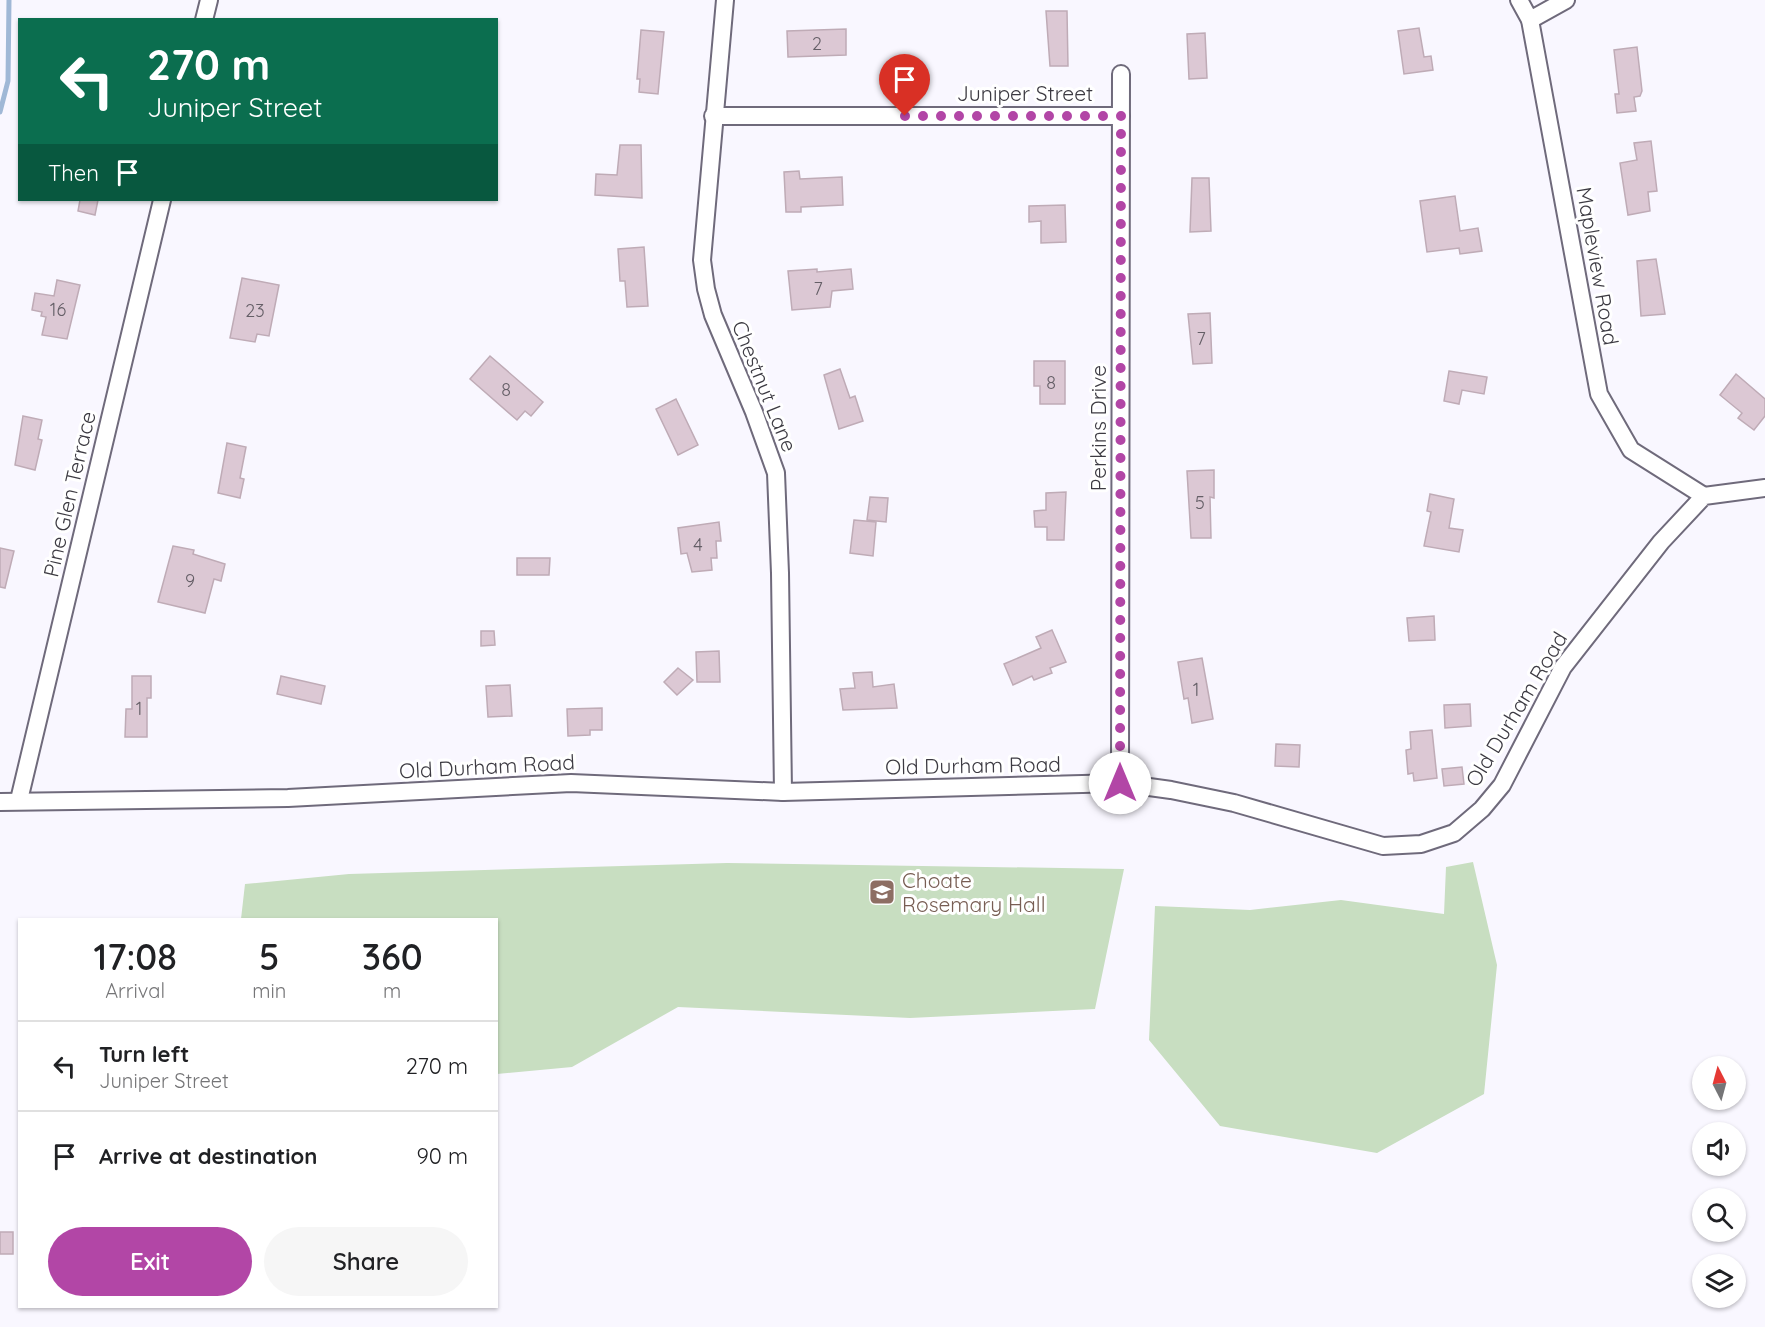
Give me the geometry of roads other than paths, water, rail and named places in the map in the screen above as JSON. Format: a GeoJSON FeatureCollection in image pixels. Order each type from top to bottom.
{"type":"FeatureCollection","features":[{"type":"Feature","properties":{"kind":"street"},"geometry":{"type":"LineString","coordinates":[[204,18],[209,0]]}},
{"type":"Feature","properties":{"kind":"street","name":"Chestnut Lane"},"geometry":{"type":"LineString","coordinates":[[725,0],[702,260],[713,315],[754,412],[776,473],[780,573],[783,792]]}},
{"type":"Feature","properties":{"kind":"street","name":"Mapleview Road"},"geometry":{"type":"LineString","coordinates":[[1519,0],[1530,20],[1599,394],[1631,450],[1704,496]]}},
{"type":"Feature","properties":{"kind":"street"},"geometry":{"type":"LineString","coordinates":[[1530,20],[1566,0]]}},
{"type":"Feature","properties":{"kind":"street","name":"Perkins Drive"},"geometry":{"type":"LineString","coordinates":[[1120,783],[1121,74]]}},
{"type":"Feature","properties":{"kind":"street","name":"Juniper Street"},"geometry":{"type":"LineString","coordinates":[[713,116],[1121,116]]}},
{"type":"Feature","properties":{"kind":"street","name":"Pine Glen Terrace"},"geometry":{"type":"LineString","coordinates":[[19,800],[162,201]]}},
{"type":"Feature","properties":{"kind":"street"},"geometry":{"type":"LineString","coordinates":[[1704,496],[1765,488]]}},
{"type":"Feature","properties":{"kind":"street","name":"Old Durham Road"},"geometry":{"type":"LineString","coordinates":[[0,802],[288,798],[571,783],[783,792],[1120,783],[1171,790],[1234,803],[1383,846],[1420,844],[1454,833],[1482,809],[1502,785],[1563,667],[1654,551],[1704,496]]}},
{"type":"Feature","properties":{"kind":"waterway"},"geometry":{"type":"LineString","coordinates":[[0,112],[8,81],[9,0]]}},
{"type":"Feature","properties":{"kind":"place","name":"Choate Rosemary Hall"},"geometry":{"type":"Point","coordinates":[882,892]}}]}
